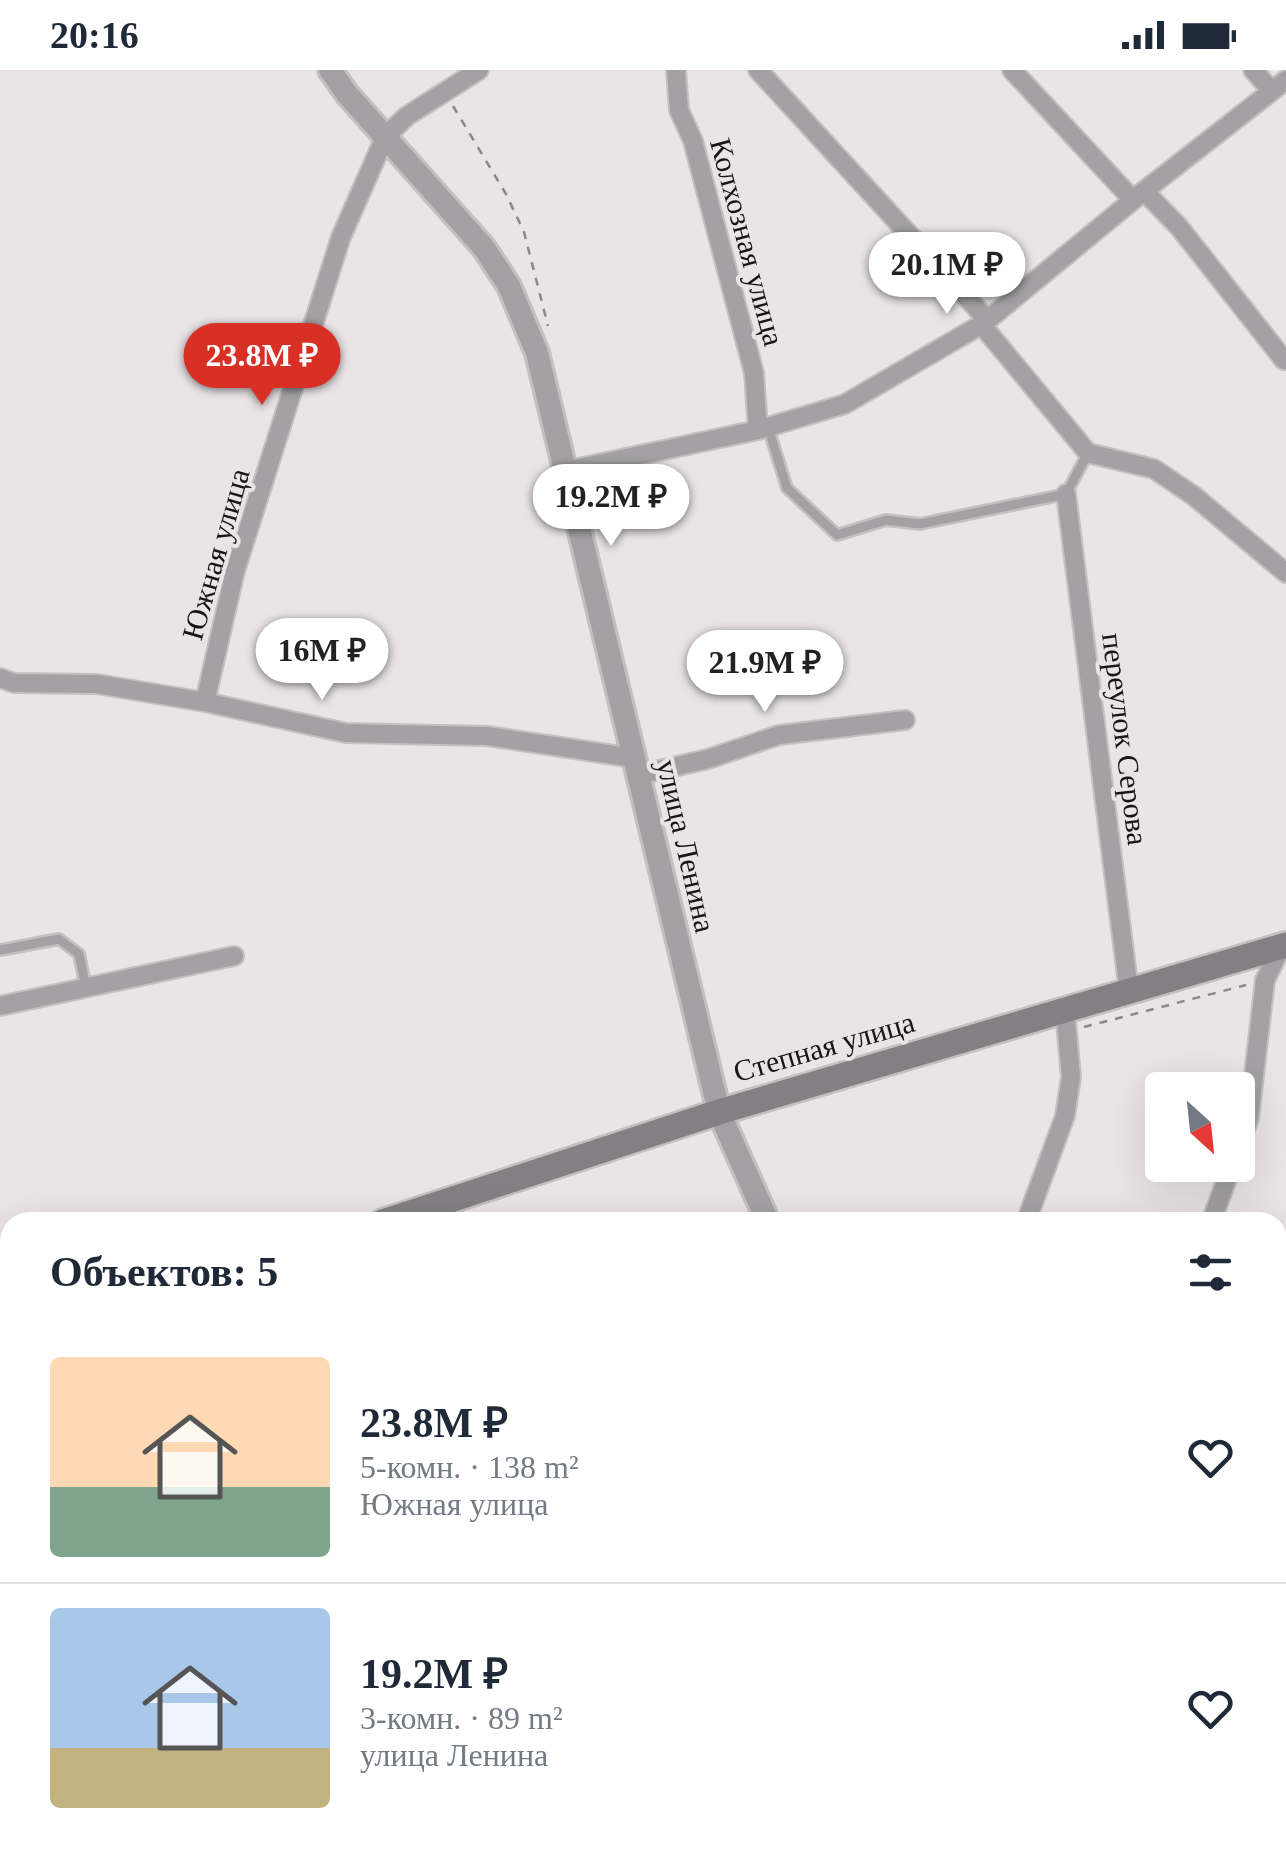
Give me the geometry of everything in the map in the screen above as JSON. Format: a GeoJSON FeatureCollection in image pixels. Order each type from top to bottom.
{"type":"FeatureCollection","features":[{"type":"Feature","properties":{"kind":"main road","name":"Степная улица"},"geometry":{"type":"LineString","coordinates":[[413,1212],[718,1112],[1284,946]]}},
{"type":"Feature","properties":{"kind":"street","name":"улица Ленина"},"geometry":{"type":"LineString","coordinates":[[330,70],[484,248],[509,286],[537,353],[718,1112],[763,1212]]}},
{"type":"Feature","properties":{"kind":"street","name":"Южная улица"},"geometry":{"type":"LineString","coordinates":[[205,702],[235,571],[341,238],[384,136],[407,116],[479,70]]}},
{"type":"Feature","properties":{"kind":"street","name":"Колхозная улица"},"geometry":{"type":"LineString","coordinates":[[676,70],[679,110],[693,141],[754,373],[763,428]]}},
{"type":"Feature","properties":{"kind":"street"},"geometry":{"type":"LineString","coordinates":[[758,70],[982,314],[986,330],[1088,453],[1154,468],[1286,573]]}},
{"type":"Feature","properties":{"kind":"street"},"geometry":{"type":"LineString","coordinates":[[1012,70],[1138,196],[1178,226],[1284,360]]}},
{"type":"Feature","properties":{"kind":"street"},"geometry":{"type":"LineString","coordinates":[[565,470],[763,428],[846,404],[984,322],[1279,86],[1253,70]]}},
{"type":"Feature","properties":{"kind":"street","name":"переулок Серова"},"geometry":{"type":"LineString","coordinates":[[1066,494],[1129,992]]}},
{"type":"Feature","properties":{"kind":"street"},"geometry":{"type":"LineString","coordinates":[[0,678],[14,684],[97,684],[205,702],[346,733],[487,736],[636,767],[708,759],[779,736],[905,720]]}},
{"type":"Feature","properties":{"kind":"street"},"geometry":{"type":"LineString","coordinates":[[1254,1072],[1265,980],[1284,946]]}},
{"type":"Feature","properties":{"kind":"street"},"geometry":{"type":"LineString","coordinates":[[0,1006],[234,956]]}},
{"type":"Feature","properties":{"kind":"street"},"geometry":{"type":"LineString","coordinates":[[1030,1212],[1066,1116],[1071,1077],[1065,1010]]}},
{"type":"Feature","properties":{"kind":"street"},"geometry":{"type":"LineString","coordinates":[[1215,1212],[1226,1182]]}},
{"type":"Feature","properties":{"kind":"lane"},"geometry":{"type":"LineString","coordinates":[[763,428],[788,488],[838,535],[886,520],[920,524],[1066,494],[1088,453]]}},
{"type":"Feature","properties":{"kind":"lane"},"geometry":{"type":"LineString","coordinates":[[0,950],[60,938],[80,954],[86,988]]}}]}
